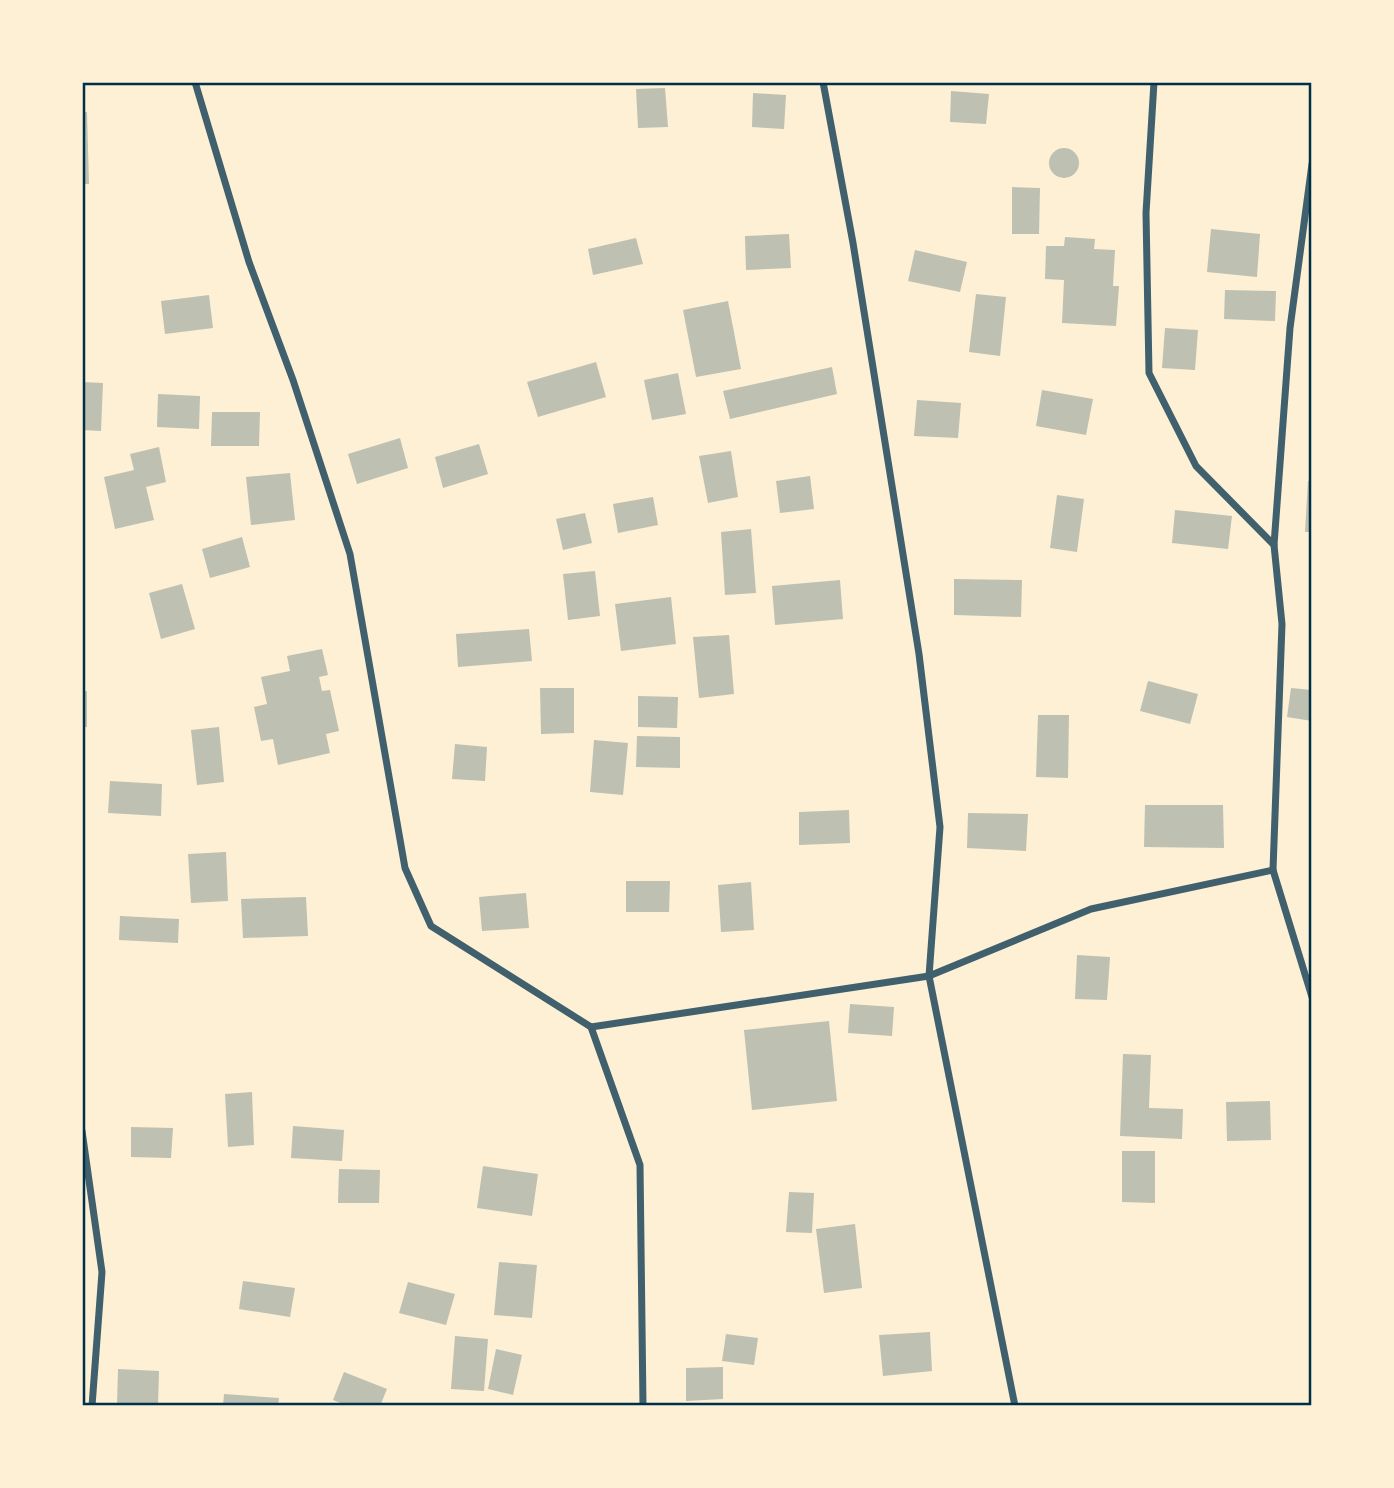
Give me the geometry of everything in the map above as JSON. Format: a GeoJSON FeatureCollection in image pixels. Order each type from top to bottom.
{"type":"FeatureCollection","features":[{"type":"Feature","properties":{"kind":"street"},"geometry":{"type":"LineString","coordinates":[[195,82],[249,261],[293,380],[350,554],[405,868],[430,926],[591,1027],[640,1165],[643,1406]]}},
{"type":"Feature","properties":{"kind":"street"},"geometry":{"type":"LineString","coordinates":[[823,82],[853,243],[919,654],[940,827],[929,976],[1015,1406]]}},
{"type":"Feature","properties":{"kind":"street"},"geometry":{"type":"LineString","coordinates":[[1154,82],[1146,213],[1149,373],[1196,466],[1274,545]]}},
{"type":"Feature","properties":{"kind":"street"},"geometry":{"type":"LineString","coordinates":[[1312,164],[1290,328],[1274,545],[1282,624],[1273,870],[1312,997]]}},
{"type":"Feature","properties":{"kind":"street"},"geometry":{"type":"LineString","coordinates":[[591,1027],[929,976],[1091,909],[1273,870]]}},
{"type":"Feature","properties":{"kind":"street"},"geometry":{"type":"LineString","coordinates":[[82,1131],[102,1272],[92,1406]]}},
{"type":"Feature","properties":{"kind":"building"},"geometry":{"type":"Polygon","coordinates":[[[665,88],[668,127],[638,128],[636,89],[665,88]]]}},
{"type":"Feature","properties":{"kind":"building"},"geometry":{"type":"Polygon","coordinates":[[[951,91],[989,94],[986,124],[950,122],[951,91]]]}},
{"type":"Feature","properties":{"kind":"building"},"geometry":{"type":"Polygon","coordinates":[[[753,93],[786,95],[784,129],[752,127],[753,93]]]}},
{"type":"Feature","properties":{"kind":"building"},"geometry":{"type":"Polygon","coordinates":[[[82,112],[87,112],[89,184],[82,184],[82,112]]]}},
{"type":"Feature","properties":{"kind":"building"},"geometry":{"type":"Polygon","coordinates":[[[1064,148],[1075,152],[1079,163],[1075,174],[1064,178],[1053,174],[1049,163],[1053,152],[1064,148]]]}},
{"type":"Feature","properties":{"kind":"building"},"geometry":{"type":"Polygon","coordinates":[[[1012,187],[1040,188],[1039,234],[1012,234],[1012,187]]]}},
{"type":"Feature","properties":{"kind":"building"},"geometry":{"type":"Polygon","coordinates":[[[1211,229],[1260,234],[1257,277],[1207,272],[1211,229]]]}},
{"type":"Feature","properties":{"kind":"building"},"geometry":{"type":"Polygon","coordinates":[[[789,234],[791,268],[746,270],[745,236],[789,234]]]}},
{"type":"Feature","properties":{"kind":"building"},"geometry":{"type":"Polygon","coordinates":[[[1065,237],[1095,239],[1094,249],[1115,250],[1113,286],[1119,286],[1116,326],[1062,323],[1064,280],[1045,279],[1046,246],[1064,246],[1065,237]]]}},
{"type":"Feature","properties":{"kind":"building"},"geometry":{"type":"Polygon","coordinates":[[[636,238],[643,264],[593,275],[588,249],[636,238]]]}},
{"type":"Feature","properties":{"kind":"building"},"geometry":{"type":"Polygon","coordinates":[[[915,250],[967,262],[960,292],[908,281],[915,250]]]}},
{"type":"Feature","properties":{"kind":"building"},"geometry":{"type":"Polygon","coordinates":[[[1225,290],[1276,291],[1275,321],[1224,319],[1225,290]]]}},
{"type":"Feature","properties":{"kind":"building"},"geometry":{"type":"Polygon","coordinates":[[[976,294],[1006,297],[1000,356],[969,352],[976,294]]]}},
{"type":"Feature","properties":{"kind":"building"},"geometry":{"type":"Polygon","coordinates":[[[209,295],[213,328],[165,334],[161,301],[209,295]]]}},
{"type":"Feature","properties":{"kind":"building"},"geometry":{"type":"Polygon","coordinates":[[[728,301],[741,369],[696,377],[683,310],[728,301]]]}},
{"type":"Feature","properties":{"kind":"building"},"geometry":{"type":"Polygon","coordinates":[[[1165,328],[1198,330],[1195,370],[1162,368],[1165,328]]]}},
{"type":"Feature","properties":{"kind":"building"},"geometry":{"type":"Polygon","coordinates":[[[596,362],[606,397],[538,417],[527,382],[596,362]]]}},
{"type":"Feature","properties":{"kind":"building"},"geometry":{"type":"Polygon","coordinates":[[[832,367],[837,394],[730,419],[723,391],[832,367]]]}},
{"type":"Feature","properties":{"kind":"building"},"geometry":{"type":"Polygon","coordinates":[[[678,373],[686,414],[652,420],[644,380],[678,373]]]}},
{"type":"Feature","properties":{"kind":"building"},"geometry":{"type":"Polygon","coordinates":[[[82,382],[103,383],[101,431],[82,430],[82,382]]]}},
{"type":"Feature","properties":{"kind":"building"},"geometry":{"type":"Polygon","coordinates":[[[1042,390],[1093,399],[1086,435],[1036,426],[1042,390]]]}},
{"type":"Feature","properties":{"kind":"building"},"geometry":{"type":"Polygon","coordinates":[[[158,394],[200,396],[199,429],[157,427],[158,394]]]}},
{"type":"Feature","properties":{"kind":"building"},"geometry":{"type":"Polygon","coordinates":[[[917,400],[961,403],[958,438],[914,436],[917,400]]]}},
{"type":"Feature","properties":{"kind":"building"},"geometry":{"type":"Polygon","coordinates":[[[212,412],[260,412],[259,446],[211,446],[212,412]]]}},
{"type":"Feature","properties":{"kind":"building"},"geometry":{"type":"Polygon","coordinates":[[[400,438],[408,468],[357,484],[348,454],[400,438]]]}},
{"type":"Feature","properties":{"kind":"building"},"geometry":{"type":"Polygon","coordinates":[[[479,444],[488,474],[443,488],[435,457],[479,444]]]}},
{"type":"Feature","properties":{"kind":"building"},"geometry":{"type":"Polygon","coordinates":[[[159,447],[166,482],[146,487],[154,520],[115,529],[104,477],[134,470],[130,454],[159,447]]]}},
{"type":"Feature","properties":{"kind":"building"},"geometry":{"type":"Polygon","coordinates":[[[731,451],[738,497],[708,503],[699,456],[731,451]]]}},
{"type":"Feature","properties":{"kind":"building"},"geometry":{"type":"Polygon","coordinates":[[[290,473],[295,520],[251,525],[246,477],[290,473]]]}},
{"type":"Feature","properties":{"kind":"building"},"geometry":{"type":"Polygon","coordinates":[[[810,476],[814,509],[780,513],[776,481],[810,476]]]}},
{"type":"Feature","properties":{"kind":"building"},"geometry":{"type":"Polygon","coordinates":[[[1308,481],[1312,481],[1312,532],[1305,532],[1308,481]]]}},
{"type":"Feature","properties":{"kind":"building"},"geometry":{"type":"Polygon","coordinates":[[[1057,495],[1084,499],[1077,552],[1050,548],[1057,495]]]}},
{"type":"Feature","properties":{"kind":"building"},"geometry":{"type":"Polygon","coordinates":[[[653,497],[658,525],[618,533],[613,504],[653,497]]]}},
{"type":"Feature","properties":{"kind":"building"},"geometry":{"type":"Polygon","coordinates":[[[1175,510],[1232,516],[1228,549],[1172,543],[1175,510]]]}},
{"type":"Feature","properties":{"kind":"building"},"geometry":{"type":"Polygon","coordinates":[[[585,513],[592,543],[563,550],[556,519],[585,513]]]}},
{"type":"Feature","properties":{"kind":"building"},"geometry":{"type":"Polygon","coordinates":[[[751,529],[756,593],[725,595],[721,532],[751,529]]]}},
{"type":"Feature","properties":{"kind":"building"},"geometry":{"type":"Polygon","coordinates":[[[242,537],[250,567],[210,578],[202,549],[242,537]]]}},
{"type":"Feature","properties":{"kind":"building"},"geometry":{"type":"Polygon","coordinates":[[[595,571],[600,616],[568,620],[563,574],[595,571]]]}},
{"type":"Feature","properties":{"kind":"building"},"geometry":{"type":"Polygon","coordinates":[[[954,579],[1022,580],[1021,617],[954,615],[954,579]]]}},
{"type":"Feature","properties":{"kind":"building"},"geometry":{"type":"Polygon","coordinates":[[[840,580],[843,619],[775,625],[772,586],[840,580]]]}},
{"type":"Feature","properties":{"kind":"building"},"geometry":{"type":"Polygon","coordinates":[[[182,584],[195,629],[161,639],[149,593],[182,584]]]}},
{"type":"Feature","properties":{"kind":"building"},"geometry":{"type":"Polygon","coordinates":[[[671,597],[676,644],[621,651],[615,604],[671,597]]]}},
{"type":"Feature","properties":{"kind":"building"},"geometry":{"type":"Polygon","coordinates":[[[529,629],[532,661],[458,667],[456,634],[529,629]]]}},
{"type":"Feature","properties":{"kind":"building"},"geometry":{"type":"Polygon","coordinates":[[[729,635],[734,694],[699,698],[693,637],[729,635]]]}},
{"type":"Feature","properties":{"kind":"building"},"geometry":{"type":"Polygon","coordinates":[[[322,649],[328,675],[319,677],[322,691],[330,690],[339,731],[326,734],[330,753],[278,765],[273,739],[261,741],[254,707],[267,704],[261,677],[290,671],[287,656],[322,649]]]}},
{"type":"Feature","properties":{"kind":"building"},"geometry":{"type":"Polygon","coordinates":[[[1148,681],[1198,694],[1190,724],[1140,711],[1148,681]]]}},
{"type":"Feature","properties":{"kind":"building"},"geometry":{"type":"Polygon","coordinates":[[[540,688],[574,688],[574,733],[541,734],[540,688]]]}},
{"type":"Feature","properties":{"kind":"building"},"geometry":{"type":"Polygon","coordinates":[[[1291,688],[1312,690],[1312,721],[1287,717],[1291,688]]]}},
{"type":"Feature","properties":{"kind":"building"},"geometry":{"type":"Polygon","coordinates":[[[82,691],[87,691],[87,727],[82,727],[82,691]]]}},
{"type":"Feature","properties":{"kind":"building"},"geometry":{"type":"Polygon","coordinates":[[[638,696],[678,697],[677,728],[638,727],[638,696]]]}},
{"type":"Feature","properties":{"kind":"building"},"geometry":{"type":"Polygon","coordinates":[[[1038,715],[1069,715],[1068,778],[1036,777],[1038,715]]]}},
{"type":"Feature","properties":{"kind":"building"},"geometry":{"type":"Polygon","coordinates":[[[219,727],[224,782],[197,785],[191,730],[219,727]]]}},
{"type":"Feature","properties":{"kind":"building"},"geometry":{"type":"Polygon","coordinates":[[[637,736],[680,737],[680,768],[636,767],[637,736]]]}},
{"type":"Feature","properties":{"kind":"building"},"geometry":{"type":"Polygon","coordinates":[[[594,740],[628,743],[623,795],[590,792],[594,740]]]}},
{"type":"Feature","properties":{"kind":"building"},"geometry":{"type":"Polygon","coordinates":[[[455,744],[487,747],[485,781],[452,779],[455,744]]]}},
{"type":"Feature","properties":{"kind":"building"},"geometry":{"type":"Polygon","coordinates":[[[110,781],[162,784],[161,816],[108,813],[110,781]]]}},
{"type":"Feature","properties":{"kind":"building"},"geometry":{"type":"Polygon","coordinates":[[[1145,805],[1223,805],[1224,848],[1144,847],[1145,805]]]}},
{"type":"Feature","properties":{"kind":"building"},"geometry":{"type":"Polygon","coordinates":[[[849,810],[850,843],[799,845],[799,812],[849,810]]]}},
{"type":"Feature","properties":{"kind":"building"},"geometry":{"type":"Polygon","coordinates":[[[968,813],[1028,814],[1026,851],[967,848],[968,813]]]}},
{"type":"Feature","properties":{"kind":"building"},"geometry":{"type":"Polygon","coordinates":[[[226,852],[228,901],[191,903],[188,854],[226,852]]]}},
{"type":"Feature","properties":{"kind":"building"},"geometry":{"type":"Polygon","coordinates":[[[626,881],[670,881],[669,912],[626,912],[626,881]]]}},
{"type":"Feature","properties":{"kind":"building"},"geometry":{"type":"Polygon","coordinates":[[[751,882],[754,930],[721,932],[718,885],[751,882]]]}},
{"type":"Feature","properties":{"kind":"building"},"geometry":{"type":"Polygon","coordinates":[[[526,893],[529,928],[482,931],[479,897],[526,893]]]}},
{"type":"Feature","properties":{"kind":"building"},"geometry":{"type":"Polygon","coordinates":[[[306,897],[308,936],[243,938],[241,899],[306,897]]]}},
{"type":"Feature","properties":{"kind":"building"},"geometry":{"type":"Polygon","coordinates":[[[120,916],[179,919],[178,943],[119,940],[120,916]]]}},
{"type":"Feature","properties":{"kind":"building"},"geometry":{"type":"Polygon","coordinates":[[[1077,955],[1110,957],[1107,1000],[1075,999],[1077,955]]]}},
{"type":"Feature","properties":{"kind":"building"},"geometry":{"type":"Polygon","coordinates":[[[850,1004],[894,1007],[892,1036],[848,1033],[850,1004]]]}},
{"type":"Feature","properties":{"kind":"building"},"geometry":{"type":"Polygon","coordinates":[[[829,1021],[837,1101],[752,1110],[744,1030],[829,1021]]]}},
{"type":"Feature","properties":{"kind":"building"},"geometry":{"type":"Polygon","coordinates":[[[1123,1054],[1151,1055],[1149,1108],[1183,1109],[1182,1139],[1120,1136],[1123,1054]]]}},
{"type":"Feature","properties":{"kind":"building"},"geometry":{"type":"Polygon","coordinates":[[[252,1092],[254,1145],[228,1147],[225,1094],[252,1092]]]}},
{"type":"Feature","properties":{"kind":"building"},"geometry":{"type":"Polygon","coordinates":[[[1270,1101],[1271,1140],[1227,1141],[1226,1102],[1270,1101]]]}},
{"type":"Feature","properties":{"kind":"building"},"geometry":{"type":"Polygon","coordinates":[[[293,1126],[344,1130],[342,1161],[291,1158],[293,1126]]]}},
{"type":"Feature","properties":{"kind":"building"},"geometry":{"type":"Polygon","coordinates":[[[131,1127],[173,1128],[171,1158],[131,1157],[131,1127]]]}},
{"type":"Feature","properties":{"kind":"building"},"geometry":{"type":"Polygon","coordinates":[[[1122,1151],[1155,1151],[1155,1203],[1122,1202],[1122,1151]]]}},
{"type":"Feature","properties":{"kind":"building"},"geometry":{"type":"Polygon","coordinates":[[[483,1166],[538,1174],[532,1216],[477,1208],[483,1166]]]}},
{"type":"Feature","properties":{"kind":"building"},"geometry":{"type":"Polygon","coordinates":[[[339,1169],[380,1170],[379,1203],[338,1203],[339,1169]]]}},
{"type":"Feature","properties":{"kind":"building"},"geometry":{"type":"Polygon","coordinates":[[[789,1192],[814,1193],[812,1233],[786,1232],[789,1192]]]}},
{"type":"Feature","properties":{"kind":"building"},"geometry":{"type":"Polygon","coordinates":[[[855,1224],[862,1288],[824,1293],[816,1229],[855,1224]]]}},
{"type":"Feature","properties":{"kind":"building"},"geometry":{"type":"Polygon","coordinates":[[[499,1262],[537,1265],[532,1318],[494,1315],[499,1262]]]}},
{"type":"Feature","properties":{"kind":"building"},"geometry":{"type":"Polygon","coordinates":[[[243,1281],[295,1288],[290,1317],[239,1309],[243,1281]]]}},
{"type":"Feature","properties":{"kind":"building"},"geometry":{"type":"Polygon","coordinates":[[[408,1282],[455,1294],[446,1325],[399,1313],[408,1282]]]}},
{"type":"Feature","properties":{"kind":"building"},"geometry":{"type":"Polygon","coordinates":[[[930,1332],[932,1371],[883,1376],[879,1335],[930,1332]]]}},
{"type":"Feature","properties":{"kind":"building"},"geometry":{"type":"Polygon","coordinates":[[[726,1334],[758,1338],[754,1365],[722,1361],[726,1334]]]}},
{"type":"Feature","properties":{"kind":"building"},"geometry":{"type":"Polygon","coordinates":[[[455,1336],[488,1339],[484,1391],[451,1389],[455,1336]]]}},
{"type":"Feature","properties":{"kind":"building"},"geometry":{"type":"Polygon","coordinates":[[[496,1349],[522,1355],[513,1395],[488,1389],[496,1349]]]}},
{"type":"Feature","properties":{"kind":"building"},"geometry":{"type":"Polygon","coordinates":[[[723,1367],[723,1399],[686,1401],[686,1368],[723,1367]]]}},
{"type":"Feature","properties":{"kind":"building"},"geometry":{"type":"Polygon","coordinates":[[[118,1369],[159,1371],[158,1406],[117,1406],[118,1369]]]}},
{"type":"Feature","properties":{"kind":"building"},"geometry":{"type":"Polygon","coordinates":[[[344,1372],[387,1389],[380,1406],[348,1406],[333,1400],[344,1372]]]}},
{"type":"Feature","properties":{"kind":"building"},"geometry":{"type":"Polygon","coordinates":[[[224,1394],[279,1398],[278,1406],[223,1406],[224,1394]]]}}]}
